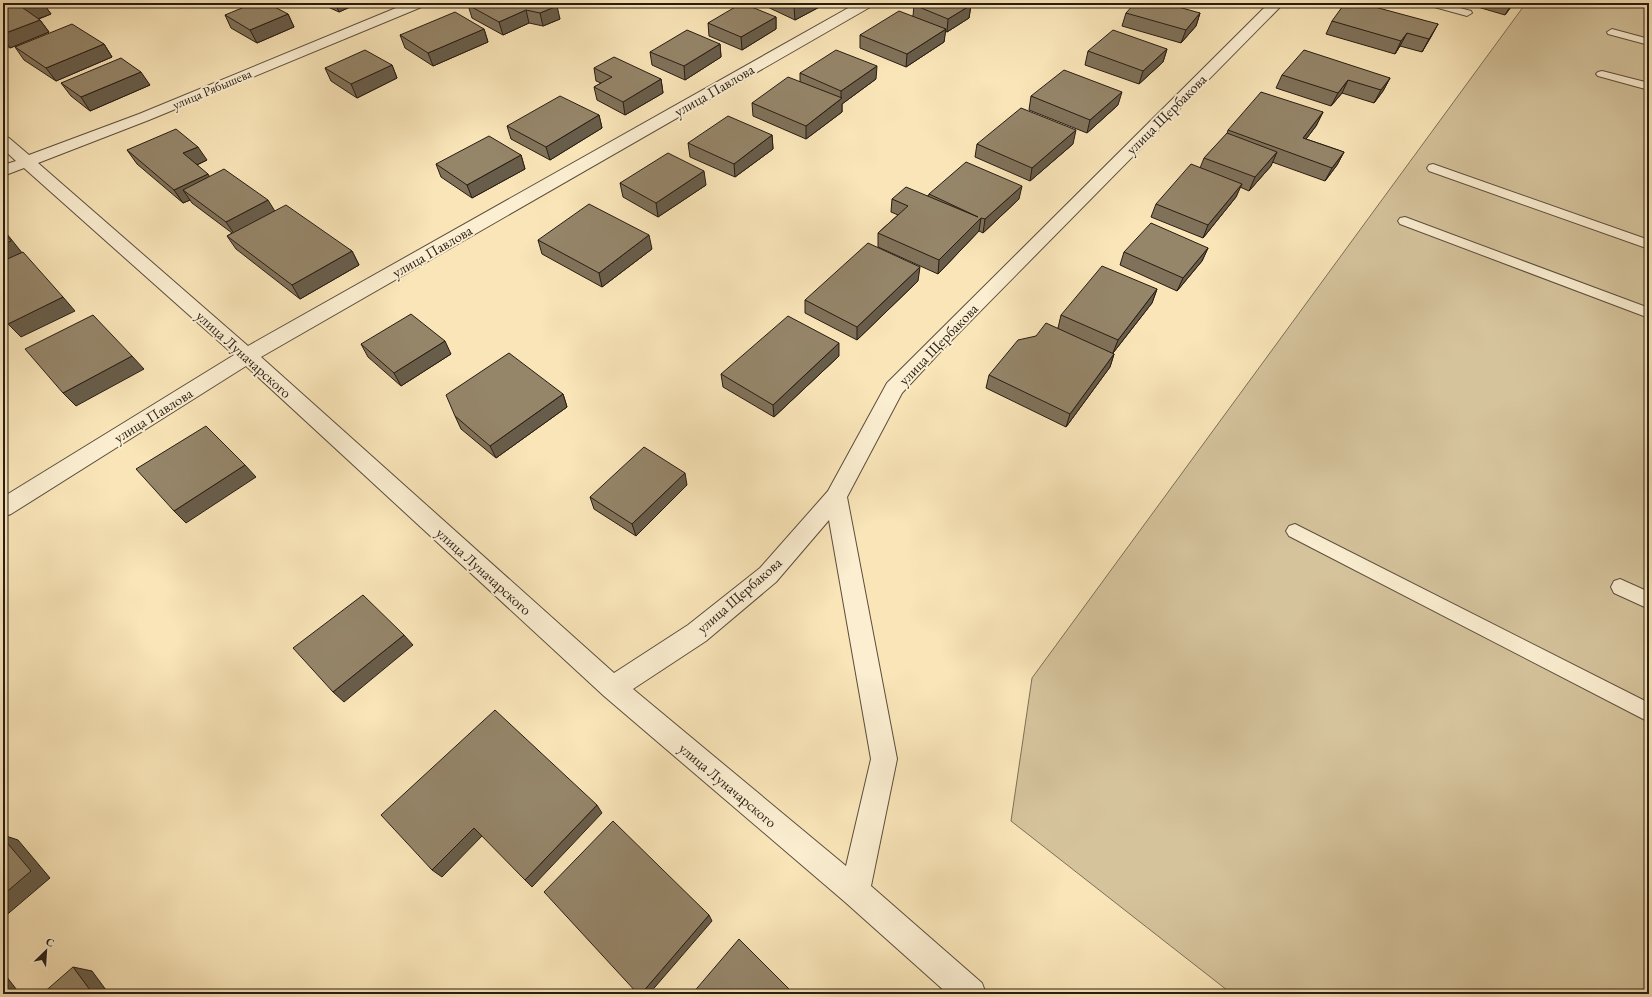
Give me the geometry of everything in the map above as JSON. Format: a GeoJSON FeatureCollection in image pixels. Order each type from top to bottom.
{"type":"FeatureCollection","features":[{"type":"Feature","properties":{"kind":"street","name":"улица Рябышева"},"geometry":{"type":"LineString","coordinates":[[3,171],[144,117],[419,3]]}},
{"type":"Feature","properties":{"kind":"street","name":"улица Павлова"},"geometry":{"type":"LineString","coordinates":[[3,508],[247,356],[867,3]]}},
{"type":"Feature","properties":{"kind":"street","name":"улица Щербакова"},"geometry":{"type":"LineString","coordinates":[[614,688],[697,633],[768,575],[836,498],[894,388],[935,345],[1277,3]]}},
{"type":"Feature","properties":{"kind":"street","name":"улица Луначарского"},"geometry":{"type":"LineString","coordinates":[[3,141],[247,356],[614,688],[855,892],[971,994]]}},
{"type":"Feature","properties":{"kind":"street"},"geometry":{"type":"LineString","coordinates":[[836,498],[884,759],[855,892]]}},
{"type":"Feature","properties":{"kind":"lane"},"geometry":{"type":"LineString","coordinates":[[1431,3],[1467,13]]}},
{"type":"Feature","properties":{"kind":"lane"},"geometry":{"type":"LineString","coordinates":[[1612,32],[1649,42]]}},
{"type":"Feature","properties":{"kind":"lane"},"geometry":{"type":"LineString","coordinates":[[1602,74],[1649,87]]}},
{"type":"Feature","properties":{"kind":"lane"},"geometry":{"type":"LineString","coordinates":[[1433,168],[1649,244]]}},
{"type":"Feature","properties":{"kind":"lane"},"geometry":{"type":"LineString","coordinates":[[1405,221],[1649,313]]}},
{"type":"Feature","properties":{"kind":"lane"},"geometry":{"type":"LineString","coordinates":[[1295,531],[1649,713]]}},
{"type":"Feature","properties":{"kind":"lane"},"geometry":{"type":"LineString","coordinates":[[1620,587],[1649,601]]}},
{"type":"Feature","properties":{"kind":"shaded area"},"geometry":{"type":"Polygon","coordinates":[[[1526,3],[1649,3],[1649,994],[1232,994],[1011,821],[1032,678],[1526,3]]]}},
{"type":"Feature","properties":{"kind":"building"},"geometry":{"type":"Polygon","coordinates":[[[3,3],[37,3],[23,8],[40,20],[3,34],[3,3]]]}},
{"type":"Feature","properties":{"kind":"building"},"geometry":{"type":"Polygon","coordinates":[[[254,3],[267,3],[288,14],[250,30],[225,15],[254,3]]]}},
{"type":"Feature","properties":{"kind":"building"},"geometry":{"type":"Polygon","coordinates":[[[473,3],[552,3],[557,6],[540,13],[526,10],[499,22],[468,5],[473,3]]]}},
{"type":"Feature","properties":{"kind":"building"},"geometry":{"type":"Polygon","coordinates":[[[742,3],[776,17],[741,37],[708,23],[742,3]]]}},
{"type":"Feature","properties":{"kind":"building"},"geometry":{"type":"Polygon","coordinates":[[[786,3],[802,3],[794,7],[786,3]]]}},
{"type":"Feature","properties":{"kind":"building"},"geometry":{"type":"Polygon","coordinates":[[[917,3],[965,3],[971,5],[948,19],[914,5],[917,3]]]}},
{"type":"Feature","properties":{"kind":"building"},"geometry":{"type":"Polygon","coordinates":[[[1135,3],[1164,3],[1200,13],[1186,30],[1126,13],[1135,3]]]}},
{"type":"Feature","properties":{"kind":"building"},"geometry":{"type":"Polygon","coordinates":[[[1345,3],[1360,3],[1438,24],[1429,39],[1407,33],[1401,41],[1332,21],[1345,3]]]}},
{"type":"Feature","properties":{"kind":"building"},"geometry":{"type":"Polygon","coordinates":[[[899,11],[946,29],[907,54],[860,35],[899,11]]]}},
{"type":"Feature","properties":{"kind":"building"},"geometry":{"type":"Polygon","coordinates":[[[455,12],[484,29],[428,53],[400,35],[455,12]]]}},
{"type":"Feature","properties":{"kind":"building"},"geometry":{"type":"Polygon","coordinates":[[[72,24],[104,44],[46,68],[15,47],[72,24]]]}},
{"type":"Feature","properties":{"kind":"building"},"geometry":{"type":"Polygon","coordinates":[[[687,30],[720,44],[684,66],[650,52],[687,30]]]}},
{"type":"Feature","properties":{"kind":"building"},"geometry":{"type":"Polygon","coordinates":[[[1113,30],[1167,49],[1143,71],[1088,51],[1113,30]]]}},
{"type":"Feature","properties":{"kind":"building"},"geometry":{"type":"Polygon","coordinates":[[[365,50],[392,65],[351,84],[325,68],[365,50]]]}},
{"type":"Feature","properties":{"kind":"building"},"geometry":{"type":"Polygon","coordinates":[[[836,50],[877,66],[841,91],[800,73],[836,50]]]}},
{"type":"Feature","properties":{"kind":"building"},"geometry":{"type":"Polygon","coordinates":[[[1304,50],[1390,78],[1381,90],[1348,80],[1338,93],[1282,75],[1304,50]]]}},
{"type":"Feature","properties":{"kind":"building"},"geometry":{"type":"Polygon","coordinates":[[[614,57],[661,79],[623,102],[594,87],[612,77],[594,68],[614,57]]]}},
{"type":"Feature","properties":{"kind":"building"},"geometry":{"type":"Polygon","coordinates":[[[121,58],[141,72],[81,97],[61,83],[121,58]]]}},
{"type":"Feature","properties":{"kind":"building"},"geometry":{"type":"Polygon","coordinates":[[[1064,70],[1122,92],[1090,120],[1031,96],[1064,70]]]}},
{"type":"Feature","properties":{"kind":"building"},"geometry":{"type":"Polygon","coordinates":[[[788,77],[842,98],[806,126],[752,103],[788,77]]]}},
{"type":"Feature","properties":{"kind":"building"},"geometry":{"type":"Polygon","coordinates":[[[1261,92],[1323,112],[1303,138],[1344,152],[1332,168],[1228,130],[1261,92]]]}},
{"type":"Feature","properties":{"kind":"building"},"geometry":{"type":"Polygon","coordinates":[[[560,96],[599,115],[546,147],[507,126],[560,96]]]}},
{"type":"Feature","properties":{"kind":"building"},"geometry":{"type":"Polygon","coordinates":[[[1021,108],[1076,130],[1032,168],[977,144],[1021,108]]]}},
{"type":"Feature","properties":{"kind":"building"},"geometry":{"type":"Polygon","coordinates":[[[728,116],[772,135],[734,164],[688,143],[728,116]]]}},
{"type":"Feature","properties":{"kind":"building"},"geometry":{"type":"Polygon","coordinates":[[[176,129],[198,147],[183,153],[208,174],[174,190],[127,150],[176,129]]]}},
{"type":"Feature","properties":{"kind":"building"},"geometry":{"type":"Polygon","coordinates":[[[1227,133],[1277,152],[1255,177],[1204,158],[1227,133]]]}},
{"type":"Feature","properties":{"kind":"building"},"geometry":{"type":"Polygon","coordinates":[[[489,136],[521,155],[467,185],[436,164],[489,136]]]}},
{"type":"Feature","properties":{"kind":"building"},"geometry":{"type":"Polygon","coordinates":[[[668,153],[704,171],[656,203],[620,183],[668,153]]]}},
{"type":"Feature","properties":{"kind":"building"},"geometry":{"type":"Polygon","coordinates":[[[966,162],[1022,186],[985,219],[981,218],[939,260],[878,233],[908,206],[892,199],[906,187],[978,217],[929,194],[966,162]]]}},
{"type":"Feature","properties":{"kind":"building"},"geometry":{"type":"Polygon","coordinates":[[[1191,164],[1242,184],[1208,225],[1156,204],[1191,164]]]}},
{"type":"Feature","properties":{"kind":"building"},"geometry":{"type":"Polygon","coordinates":[[[224,169],[268,200],[226,222],[183,190],[224,169]]]}},
{"type":"Feature","properties":{"kind":"building"},"geometry":{"type":"Polygon","coordinates":[[[589,204],[649,235],[599,273],[538,240],[589,204]]]}},
{"type":"Feature","properties":{"kind":"building"},"geometry":{"type":"Polygon","coordinates":[[[286,205],[352,251],[292,285],[227,236],[286,205]]]}},
{"type":"Feature","properties":{"kind":"building"},"geometry":{"type":"Polygon","coordinates":[[[1151,223],[1208,248],[1183,278],[1124,252],[1151,223]]]}},
{"type":"Feature","properties":{"kind":"building"},"geometry":{"type":"Polygon","coordinates":[[[3,231],[11,241],[3,244],[3,231]]]}},
{"type":"Feature","properties":{"kind":"building"},"geometry":{"type":"Polygon","coordinates":[[[868,243],[920,267],[857,327],[805,300],[868,243]]]}},
{"type":"Feature","properties":{"kind":"building"},"geometry":{"type":"Polygon","coordinates":[[[23,252],[63,297],[8,324],[3,317],[3,261],[23,252]]]}},
{"type":"Feature","properties":{"kind":"building"},"geometry":{"type":"Polygon","coordinates":[[[1102,266],[1157,289],[1118,340],[1061,315],[1102,266]]]}},
{"type":"Feature","properties":{"kind":"building"},"geometry":{"type":"Polygon","coordinates":[[[411,314],[445,341],[394,373],[361,344],[411,314]]]}},
{"type":"Feature","properties":{"kind":"building"},"geometry":{"type":"Polygon","coordinates":[[[93,315],[132,356],[63,393],[25,349],[93,315]]]}},
{"type":"Feature","properties":{"kind":"building"},"geometry":{"type":"Polygon","coordinates":[[[788,316],[839,343],[773,405],[721,374],[788,316]]]}},
{"type":"Feature","properties":{"kind":"building"},"geometry":{"type":"Polygon","coordinates":[[[1046,323],[1114,354],[1070,414],[989,375],[1018,340],[1036,336],[1046,323]]]}},
{"type":"Feature","properties":{"kind":"building"},"geometry":{"type":"Polygon","coordinates":[[[509,353],[563,394],[490,446],[455,416],[446,395],[509,353]]]}},
{"type":"Feature","properties":{"kind":"building"},"geometry":{"type":"Polygon","coordinates":[[[206,426],[245,465],[174,511],[136,469],[206,426]]]}},
{"type":"Feature","properties":{"kind":"building"},"geometry":{"type":"Polygon","coordinates":[[[644,447],[685,473],[632,524],[590,497],[644,447]]]}},
{"type":"Feature","properties":{"kind":"building"},"geometry":{"type":"Polygon","coordinates":[[[363,595],[404,635],[333,692],[293,648],[363,595]]]}},
{"type":"Feature","properties":{"kind":"building"},"geometry":{"type":"Polygon","coordinates":[[[495,710],[597,805],[525,880],[474,828],[432,870],[381,815],[495,710]]]}},
{"type":"Feature","properties":{"kind":"building"},"geometry":{"type":"Polygon","coordinates":[[[613,821],[709,915],[641,994],[638,994],[544,892],[613,821]]]}},
{"type":"Feature","properties":{"kind":"building"},"geometry":{"type":"Polygon","coordinates":[[[3,838],[31,871],[3,895],[3,838]]]}},
{"type":"Feature","properties":{"kind":"building"},"geometry":{"type":"Polygon","coordinates":[[[739,939],[794,994],[692,994],[739,939]]]}},
{"type":"Feature","properties":{"kind":"building"},"geometry":{"type":"Polygon","coordinates":[[[73,967],[93,994],[42,994],[73,967]]]}}]}
